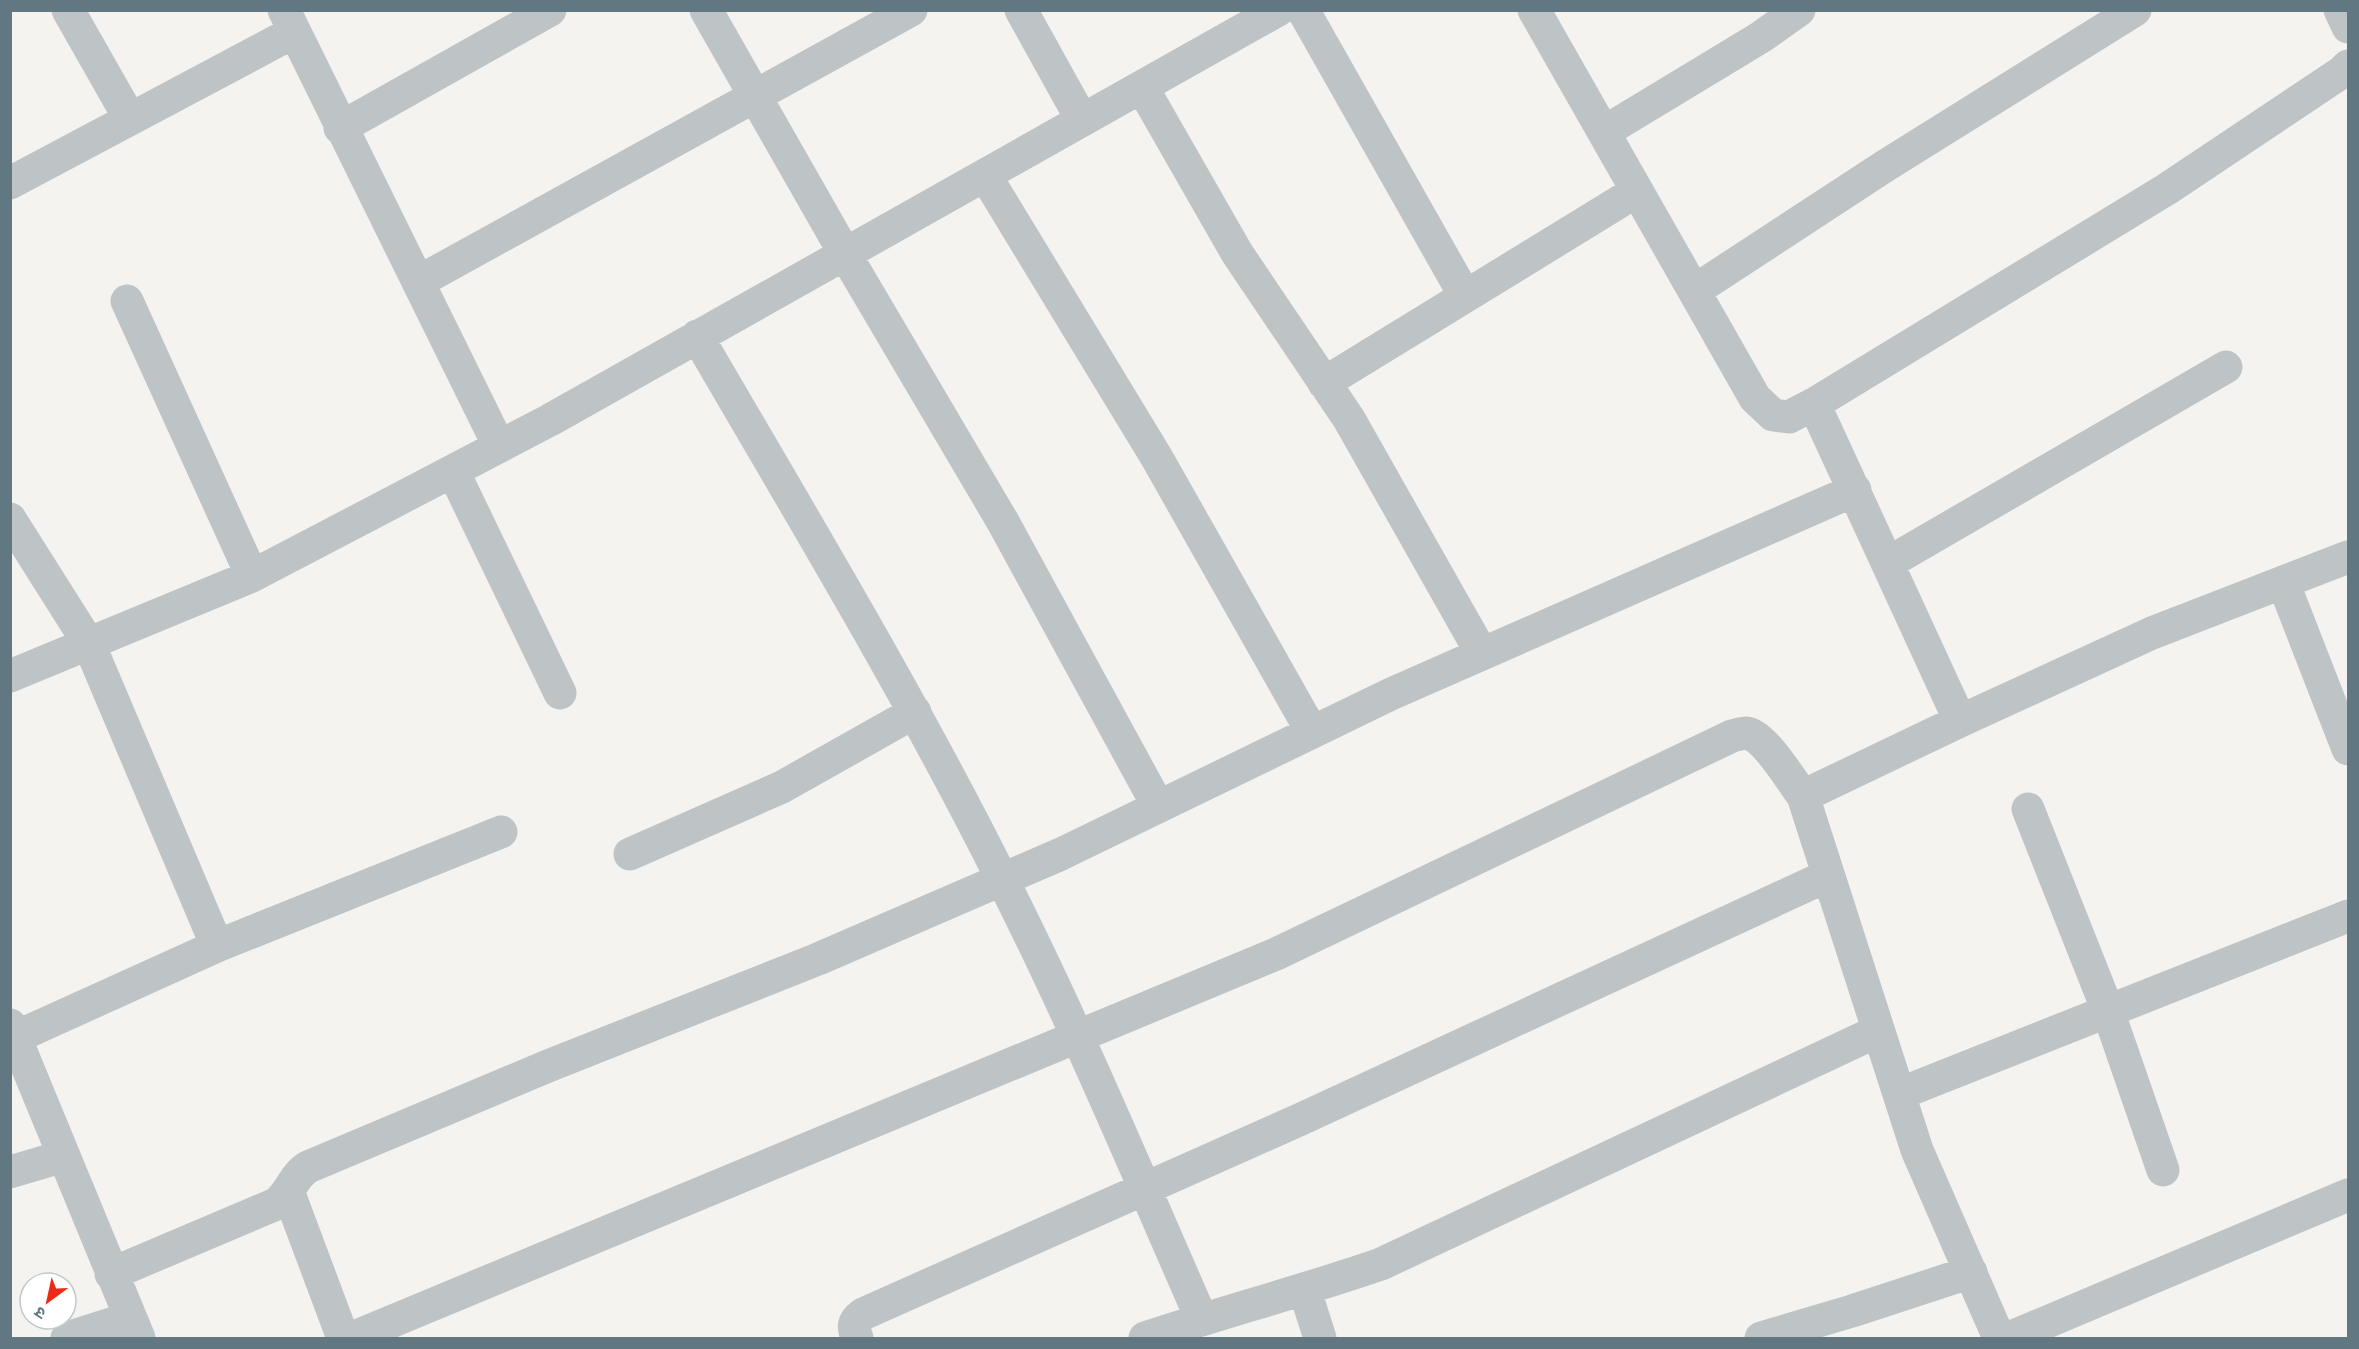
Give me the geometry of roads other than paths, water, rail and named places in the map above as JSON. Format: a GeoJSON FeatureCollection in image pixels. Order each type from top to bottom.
{"type":"FeatureCollection","features":[{"type":"Feature","properties":{"kind":"street"},"geometry":{"type":"LineString","coordinates":[[68,10],[130,119]]}},
{"type":"Feature","properties":{"kind":"street"},"geometry":{"type":"LineString","coordinates":[[340,128],[550,10]]}},
{"type":"Feature","properties":{"kind":"street"},"geometry":{"type":"LineString","coordinates":[[706,10],[845,254],[1003,522],[1158,806]]}},
{"type":"Feature","properties":{"kind":"street"},"geometry":{"type":"LineString","coordinates":[[418,282],[911,10]]}},
{"type":"Feature","properties":{"kind":"street"},"geometry":{"type":"LineString","coordinates":[[1021,10],[1082,120]]}},
{"type":"Feature","properties":{"kind":"street"},"geometry":{"type":"LineString","coordinates":[[10,676],[252,576],[453,471],[1278,10]]}},
{"type":"Feature","properties":{"kind":"street"},"geometry":{"type":"LineString","coordinates":[[1303,10],[1466,296]]}},
{"type":"Feature","properties":{"kind":"street"},"geometry":{"type":"LineString","coordinates":[[1534,10],[1755,398],[1773,415],[1789,417],[2167,189],[2349,66]]}},
{"type":"Feature","properties":{"kind":"street"},"geometry":{"type":"LineString","coordinates":[[1604,132],[1761,37],[1799,10]]}},
{"type":"Feature","properties":{"kind":"street"},"geometry":{"type":"LineString","coordinates":[[1694,291],[1885,166],[2135,10]]}},
{"type":"Feature","properties":{"kind":"street"},"geometry":{"type":"LineString","coordinates":[[2340,10],[2349,27]]}},
{"type":"Feature","properties":{"kind":"street"},"geometry":{"type":"LineString","coordinates":[[10,183],[130,119],[289,21],[499,446]]}},
{"type":"Feature","properties":{"kind":"street"},"geometry":{"type":"LineString","coordinates":[[1142,87],[1237,254],[1349,420],[1482,654]]}},
{"type":"Feature","properties":{"kind":"street"},"geometry":{"type":"LineString","coordinates":[[985,175],[1157,458],[1312,732]]}},
{"type":"Feature","properties":{"kind":"street"},"geometry":{"type":"LineString","coordinates":[[1324,383],[1637,191]]}},
{"type":"Feature","properties":{"kind":"street"},"geometry":{"type":"LineString","coordinates":[[127,301],[252,576]]}},
{"type":"Feature","properties":{"kind":"street"},"geometry":{"type":"LineString","coordinates":[[697,336],[915,712],[1002,879],[1078,1036],[1202,1320]]}},
{"type":"Feature","properties":{"kind":"street"},"geometry":{"type":"LineString","coordinates":[[1888,563],[2226,367]]}},
{"type":"Feature","properties":{"kind":"street"},"geometry":{"type":"LineString","coordinates":[[1814,404],[1960,721]]}},
{"type":"Feature","properties":{"kind":"street"},"geometry":{"type":"LineString","coordinates":[[453,471],[560,693]]}},
{"type":"Feature","properties":{"kind":"street"},"geometry":{"type":"LineString","coordinates":[[111,1274],[276,1204],[288,1191],[297,1175],[308,1167],[548,1066],[818,959],[1061,854],[1312,732],[1482,654],[1855,490]]}},
{"type":"Feature","properties":{"kind":"street"},"geometry":{"type":"LineString","coordinates":[[10,519],[89,644],[218,946]]}},
{"type":"Feature","properties":{"kind":"street"},"geometry":{"type":"LineString","coordinates":[[1803,796],[2151,633],[2349,556]]}},
{"type":"Feature","properties":{"kind":"street"},"geometry":{"type":"LineString","coordinates":[[2283,582],[2349,749]]}},
{"type":"Feature","properties":{"kind":"street"},"geometry":{"type":"LineString","coordinates":[[630,854],[782,787],[915,712]]}},
{"type":"Feature","properties":{"kind":"street"},"geometry":{"type":"LineString","coordinates":[[352,1338],[1276,954],[1732,736],[1746,733],[1756,737],[1767,748],[1803,796],[1917,1150],[1999,1338]]}},
{"type":"Feature","properties":{"kind":"street"},"geometry":{"type":"LineString","coordinates":[[2028,809],[2108,1011],[2163,1170]]}},
{"type":"Feature","properties":{"kind":"street"},"geometry":{"type":"LineString","coordinates":[[67,1338],[134,1328],[13,1031],[501,832]]}},
{"type":"Feature","properties":{"kind":"street"},"geometry":{"type":"LineString","coordinates":[[857,1338],[853,1326],[855,1320],[862,1314],[1299,1120],[1827,876]]}},
{"type":"Feature","properties":{"kind":"street"},"geometry":{"type":"LineString","coordinates":[[1899,1094],[2349,916]]}},
{"type":"Feature","properties":{"kind":"street"},"geometry":{"type":"LineString","coordinates":[[1145,1338],[1305,1291],[1381,1264],[1878,1031]]}},
{"type":"Feature","properties":{"kind":"street"},"geometry":{"type":"LineString","coordinates":[[10,1172],[64,1156]]}},
{"type":"Feature","properties":{"kind":"street"},"geometry":{"type":"LineString","coordinates":[[288,1191],[343,1338]]}},
{"type":"Feature","properties":{"kind":"street"},"geometry":{"type":"LineString","coordinates":[[2009,1338],[2349,1195]]}},
{"type":"Feature","properties":{"kind":"street"},"geometry":{"type":"LineString","coordinates":[[1761,1338],[1971,1272]]}},
{"type":"Feature","properties":{"kind":"street"},"geometry":{"type":"LineString","coordinates":[[1305,1291],[1320,1338]]}}]}
